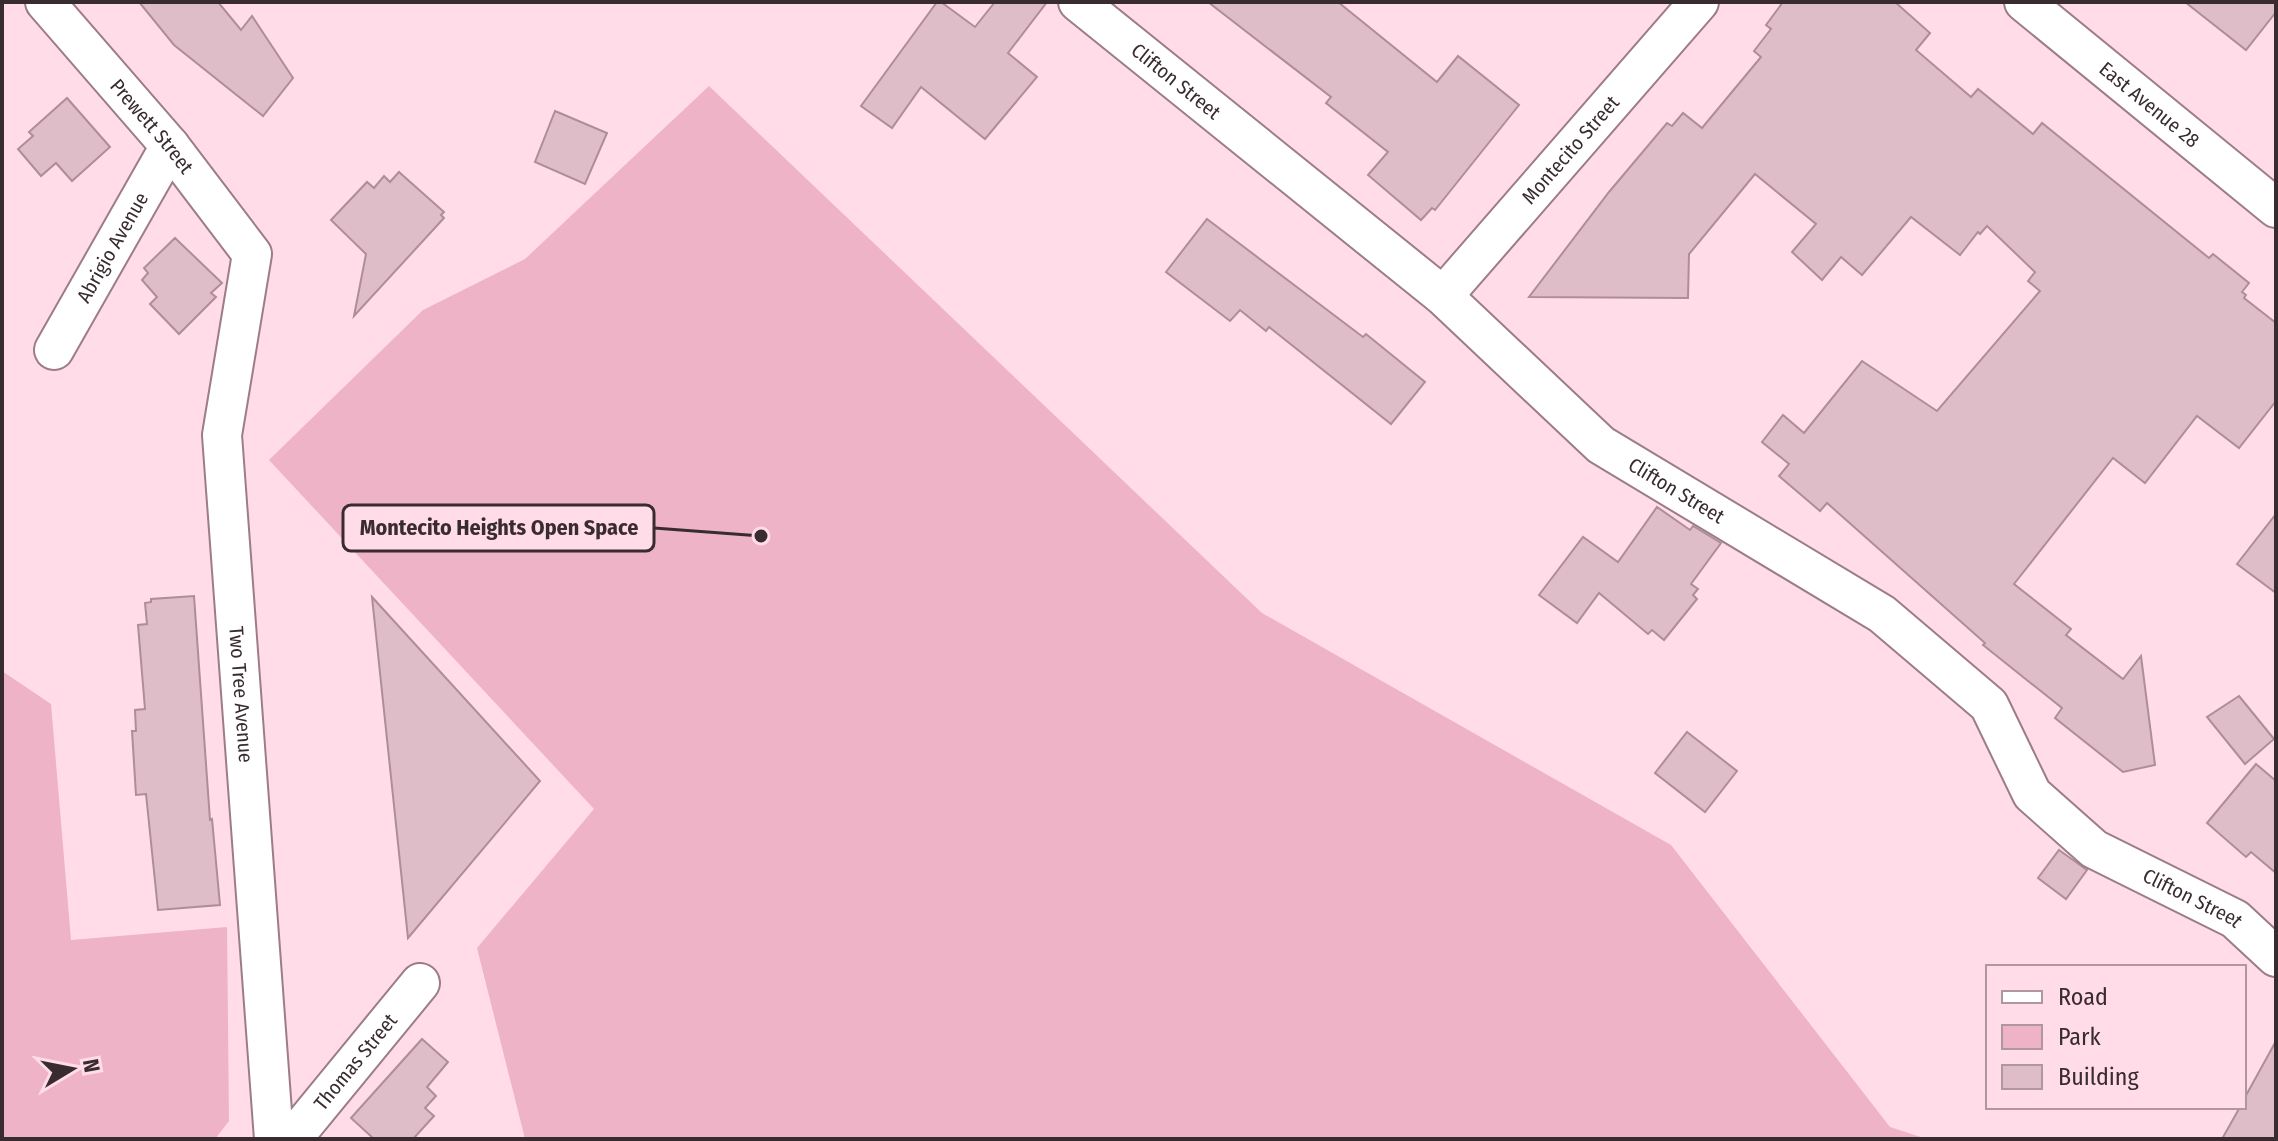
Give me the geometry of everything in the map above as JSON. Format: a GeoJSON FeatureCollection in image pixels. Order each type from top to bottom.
{"type":"FeatureCollection","features":[{"type":"Feature","properties":{"kind":"street","name":"Prewett Street"},"geometry":{"type":"LineString","coordinates":[[45,2],[170,146],[252,254]]}},
{"type":"Feature","properties":{"kind":"street","name":"Clifton Street"},"geometry":{"type":"LineString","coordinates":[[1078,2],[1443,296],[1601,445],[1882,614],[1989,705],[2032,794],[2094,849],[2235,919],[2276,957]]}},
{"type":"Feature","properties":{"kind":"street","name":"Montecito Street"},"geometry":{"type":"LineString","coordinates":[[1443,296],[1699,2]]}},
{"type":"Feature","properties":{"kind":"street","name":"East Avenue 28"},"geometry":{"type":"LineString","coordinates":[[2024,2],[2276,208]]}},
{"type":"Feature","properties":{"kind":"street","name":"Abrigio Avenue"},"geometry":{"type":"LineString","coordinates":[[54,350],[170,146]]}},
{"type":"Feature","properties":{"kind":"street","name":"Two Tree Avenue"},"geometry":{"type":"LineString","coordinates":[[252,254],[222,435],[274,1139]]}},
{"type":"Feature","properties":{"kind":"street","name":"Thomas Street"},"geometry":{"type":"LineString","coordinates":[[292,1139],[420,983]]}},
{"type":"Feature","properties":{"kind":"green space"},"geometry":{"type":"Polygon","coordinates":[[[709,86],[1262,613],[1671,845],[1890,1127],[1927,1139],[525,1139],[477,948],[594,809],[269,460],[423,310],[525,259],[709,86]]]}},
{"type":"Feature","properties":{"kind":"green space"},"geometry":{"type":"Polygon","coordinates":[[[2,671],[51,704],[71,940],[227,927],[229,1121],[215,1139],[2,1139],[2,671]]]}},
{"type":"Feature","properties":{"kind":"building"},"geometry":{"type":"Polygon","coordinates":[[[139,2],[218,2],[241,30],[252,16],[293,78],[263,116],[174,45],[139,2]]]}},
{"type":"Feature","properties":{"kind":"building"},"geometry":{"type":"Polygon","coordinates":[[[937,2],[975,27],[995,2],[1047,2],[1008,53],[1037,77],[985,139],[921,87],[892,128],[861,106],[937,2]]]}},
{"type":"Feature","properties":{"kind":"building"},"geometry":{"type":"Polygon","coordinates":[[[1208,2],[1338,2],[1437,82],[1458,56],[1519,105],[1435,210],[1432,208],[1421,220],[1368,175],[1388,152],[1326,103],[1331,97],[1208,2]]]}},
{"type":"Feature","properties":{"kind":"building"},"geometry":{"type":"Polygon","coordinates":[[[1783,2],[1895,2],[1930,33],[1916,50],[1971,97],[1978,89],[2033,134],[2042,123],[2209,258],[2213,254],[2249,283],[2242,292],[2246,295],[2244,298],[2276,323],[2276,401],[2239,448],[2197,416],[2145,483],[2113,458],[2014,584],[2071,629],[2066,635],[2123,679],[2141,656],[2155,765],[2123,772],[2055,718],[2062,708],[1983,645],[1985,643],[1827,503],[1820,511],[1779,476],[1789,464],[1762,442],[1783,415],[1804,433],[1862,361],[1937,411],[2040,291],[2028,281],[2035,272],[1987,226],[1980,234],[1978,232],[1960,255],[1911,217],[1862,275],[1841,257],[1822,280],[1792,252],[1816,224],[1755,174],[1689,254],[1688,298],[1529,297],[1609,192],[1667,123],[1672,126],[1683,113],[1702,128],[1761,57],[1754,51],[1771,29],[1766,25],[1783,2]]]}},
{"type":"Feature","properties":{"kind":"building"},"geometry":{"type":"Polygon","coordinates":[[[2185,2],[2276,2],[2276,12],[2246,50],[2185,2]]]}},
{"type":"Feature","properties":{"kind":"building"},"geometry":{"type":"Polygon","coordinates":[[[67,98],[110,147],[72,181],[56,163],[41,176],[18,149],[33,136],[29,132],[67,98]]]}},
{"type":"Feature","properties":{"kind":"building"},"geometry":{"type":"Polygon","coordinates":[[[555,111],[607,133],[585,184],[535,162],[555,111]]]}},
{"type":"Feature","properties":{"kind":"building"},"geometry":{"type":"Polygon","coordinates":[[[399,172],[444,212],[441,215],[444,218],[354,316],[366,254],[331,220],[367,182],[374,188],[384,176],[390,182],[399,172]]]}},
{"type":"Feature","properties":{"kind":"building"},"geometry":{"type":"Polygon","coordinates":[[[1207,219],[1363,337],[1366,334],[1425,382],[1391,424],[1269,327],[1266,331],[1240,310],[1230,321],[1166,272],[1207,219]]]}},
{"type":"Feature","properties":{"kind":"building"},"geometry":{"type":"Polygon","coordinates":[[[175,238],[222,283],[211,293],[216,297],[179,334],[150,304],[157,297],[142,280],[148,273],[144,268],[175,238]]]}},
{"type":"Feature","properties":{"kind":"building"},"geometry":{"type":"Polygon","coordinates":[[[1657,507],[1690,530],[1693,526],[1721,543],[1691,584],[1698,589],[1693,595],[1697,599],[1664,640],[1652,630],[1648,634],[1599,593],[1577,623],[1539,595],[1583,537],[1618,562],[1657,507]]]}},
{"type":"Feature","properties":{"kind":"building"},"geometry":{"type":"Polygon","coordinates":[[[2276,514],[2276,593],[2237,564],[2276,514]]]}},
{"type":"Feature","properties":{"kind":"building"},"geometry":{"type":"Polygon","coordinates":[[[194,596],[210,820],[220,905],[158,910],[146,794],[136,795],[132,731],[136,731],[135,710],[145,709],[138,625],[147,624],[145,603],[151,602],[151,599],[194,596]]]}},
{"type":"Feature","properties":{"kind":"building"},"geometry":{"type":"Polygon","coordinates":[[[372,597],[540,781],[408,938],[372,597]]]}},
{"type":"Feature","properties":{"kind":"building"},"geometry":{"type":"Polygon","coordinates":[[[2239,696],[2274,739],[2245,764],[2207,717],[2239,696]]]}},
{"type":"Feature","properties":{"kind":"building"},"geometry":{"type":"Polygon","coordinates":[[[1687,732],[1737,771],[1705,812],[1655,773],[1687,732]]]}},
{"type":"Feature","properties":{"kind":"building"},"geometry":{"type":"Polygon","coordinates":[[[2256,764],[2276,781],[2276,873],[2251,852],[2246,857],[2207,823],[2256,764]]]}},
{"type":"Feature","properties":{"kind":"building"},"geometry":{"type":"Polygon","coordinates":[[[2059,850],[2087,870],[2066,899],[2038,878],[2059,850]]]}},
{"type":"Feature","properties":{"kind":"building"},"geometry":{"type":"Polygon","coordinates":[[[422,1039],[448,1062],[427,1087],[436,1096],[425,1108],[434,1116],[413,1139],[374,1139],[351,1118],[422,1039]]]}},
{"type":"Feature","properties":{"kind":"building"},"geometry":{"type":"Polygon","coordinates":[[[2276,1041],[2276,1139],[2222,1139],[2239,1109],[2246,1109],[2246,1095],[2276,1041]]]}},
{"type":"Feature","properties":{"kind":"place","name":"Montecito Heights Open Space"},"geometry":{"type":"Point","coordinates":[761,536]}}]}
